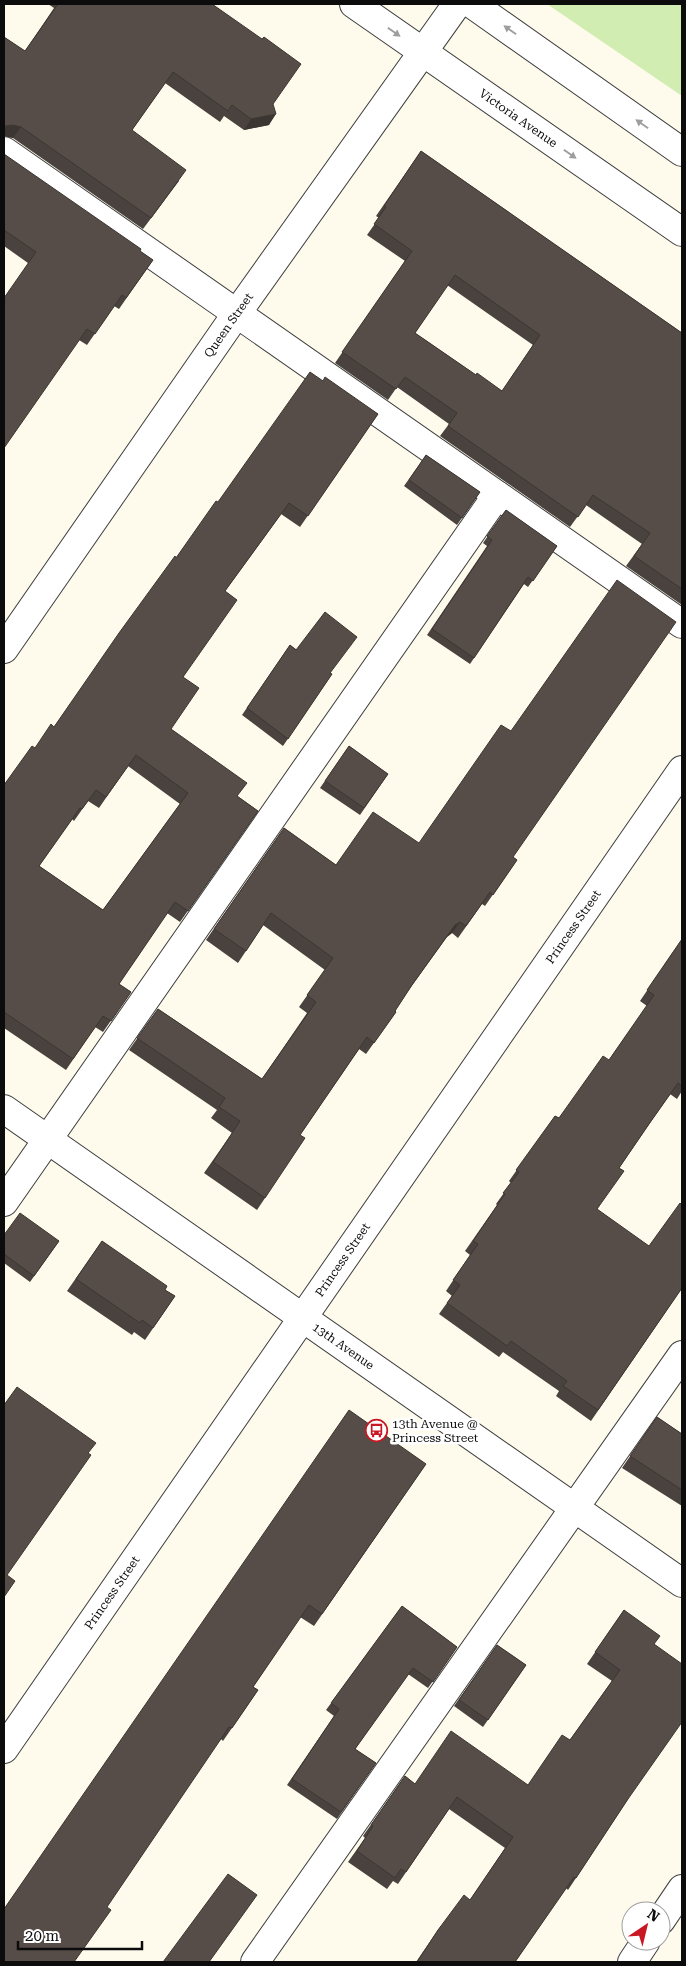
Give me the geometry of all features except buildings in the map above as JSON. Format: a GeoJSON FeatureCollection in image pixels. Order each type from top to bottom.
{"type":"FeatureCollection","features":[{"type":"Feature","properties":{"kind":"street","name":"Victoria Avenue"},"geometry":{"type":"LineString","coordinates":[[354,4],[682,232]]}},
{"type":"Feature","properties":{"kind":"street","name":"Queen Street"},"geometry":{"type":"LineString","coordinates":[[4,649],[237,314],[457,4]]}},
{"type":"Feature","properties":{"kind":"street"},"geometry":{"type":"LineString","coordinates":[[472,4],[682,152]]}},
{"type":"Feature","properties":{"kind":"street"},"geometry":{"type":"LineString","coordinates":[[4,151],[682,624]]}},
{"type":"Feature","properties":{"kind":"street"},"geometry":{"type":"LineString","coordinates":[[4,1202],[497,495]]}},
{"type":"Feature","properties":{"kind":"street","name":"Princess Street"},"geometry":{"type":"LineString","coordinates":[[4,1749],[682,770]]}},
{"type":"Feature","properties":{"kind":"street","name":"13th Avenue"},"geometry":{"type":"LineString","coordinates":[[4,1108],[682,1583]]}},
{"type":"Feature","properties":{"kind":"street"},"geometry":{"type":"LineString","coordinates":[[255,1962],[682,1355]]}},
{"type":"Feature","properties":{"kind":"street"},"geometry":{"type":"LineString","coordinates":[[671,1905],[682,1889]]}},
{"type":"Feature","properties":{"kind":"street"},"geometry":{"type":"LineString","coordinates":[[632,1962],[639,1951]]}},
{"type":"Feature","properties":{"kind":"green space"},"geometry":{"type":"Polygon","coordinates":[[[547,4],[682,4],[682,96],[547,4]]]}},
{"type":"Feature","properties":{"kind":"place","name":"13th Avenue @ Princess Street"},"geometry":{"type":"Point","coordinates":[376,1431]}}]}
